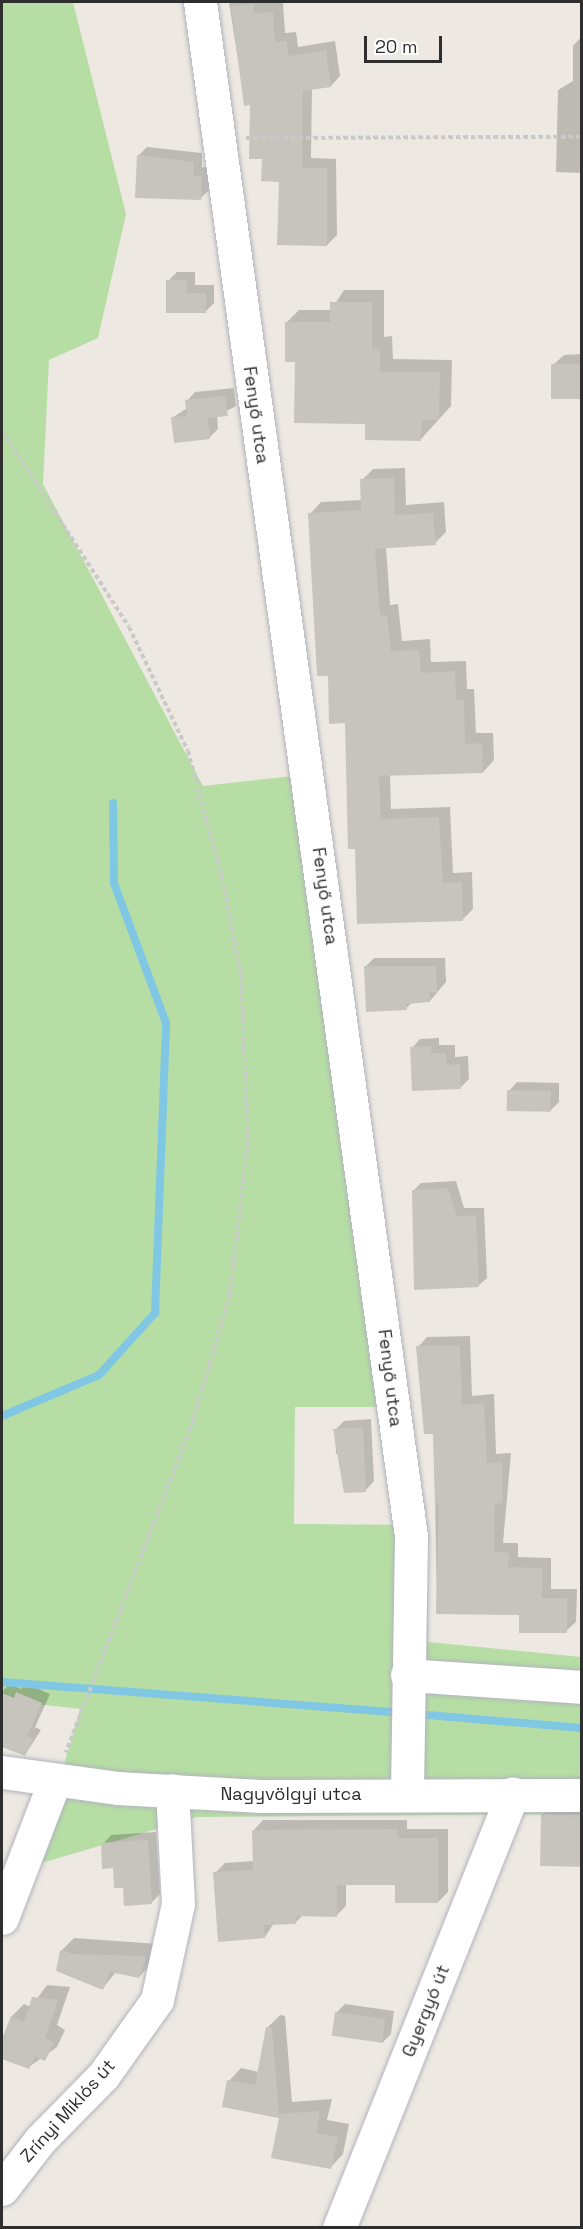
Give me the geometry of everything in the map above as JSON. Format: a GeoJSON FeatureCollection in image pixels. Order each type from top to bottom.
{"type":"FeatureCollection","features":[{"type":"Feature","properties":{"kind":"street","name":"Fenyő utca"},"geometry":{"type":"LineString","coordinates":[[200,2],[411,1537],[407,1793]]}},
{"type":"Feature","properties":{"kind":"street"},"geometry":{"type":"LineString","coordinates":[[407,1701],[582,1687]]}},
{"type":"Feature","properties":{"kind":"street","name":"Nagyvölgyi utca"},"geometry":{"type":"LineString","coordinates":[[2,1772],[55,1780],[172,1791],[261,1796],[407,1793],[582,1795]]}},
{"type":"Feature","properties":{"kind":"street"},"geometry":{"type":"LineString","coordinates":[[2,1918],[55,1780]]}},
{"type":"Feature","properties":{"kind":"street","name":"Zrínyi Miklós út"},"geometry":{"type":"LineString","coordinates":[[2,2189],[40,2140],[104,2076],[157,2000],[178,1904],[172,1791]]}},
{"type":"Feature","properties":{"kind":"street","name":"Gyergyó út"},"geometry":{"type":"LineString","coordinates":[[339,2228],[513,1794]]}},
{"type":"Feature","properties":{"kind":"path"},"geometry":{"type":"LineString","coordinates":[[218,138],[582,137]]}},
{"type":"Feature","properties":{"kind":"path"},"geometry":{"type":"LineString","coordinates":[[2,430],[129,627],[189,751],[222,876],[241,975],[248,1141],[230,1294],[193,1421],[55,1780]]}},
{"type":"Feature","properties":{"kind":"green space"},"geometry":{"type":"Polygon","coordinates":[[[2,2],[73,2],[126,214],[98,338],[49,360],[43,484],[203,786],[320,773],[404,1407],[295,1407],[294,1524],[426,1525],[428,1642],[581,1657],[581,1814],[197,1817],[35,1865],[80,1709],[2,1700],[2,2]]]}},
{"type":"Feature","properties":{"kind":"building"},"geometry":{"type":"Polygon","coordinates":[[[254,4],[254,13],[273,12],[275,42],[287,41],[288,56],[326,50],[331,87],[303,91],[302,168],[327,168],[327,246],[277,245],[279,182],[261,181],[262,159],[249,159],[250,105],[244,106],[231,6],[254,4]]]}},
{"type":"Feature","properties":{"kind":"building"},"geometry":{"type":"Polygon","coordinates":[[[137,155],[194,162],[193,176],[202,176],[201,200],[135,198],[137,155]]]}},
{"type":"Feature","properties":{"kind":"building"},"geometry":{"type":"Polygon","coordinates":[[[166,280],[187,280],[187,293],[206,293],[206,313],[166,313],[166,280]]]}},
{"type":"Feature","properties":{"kind":"building"},"geometry":{"type":"Polygon","coordinates":[[[330,302],[372,302],[372,349],[380,349],[380,372],[440,372],[439,420],[422,420],[421,441],[365,440],[365,424],[294,423],[295,362],[285,362],[285,322],[330,322],[330,302]]]}},
{"type":"Feature","properties":{"kind":"building"},"geometry":{"type":"Polygon","coordinates":[[[551,364],[582,364],[582,399],[551,399],[551,364]]]}},
{"type":"Feature","properties":{"kind":"building"},"geometry":{"type":"Polygon","coordinates":[[[225,396],[228,416],[208,418],[210,439],[174,443],[171,417],[187,416],[185,400],[225,396]]]}},
{"type":"Feature","properties":{"kind":"building"},"geometry":{"type":"Polygon","coordinates":[[[394,478],[395,515],[433,513],[436,545],[375,549],[380,615],[387,615],[391,651],[419,650],[421,673],[455,671],[456,700],[464,699],[465,744],[482,743],[483,773],[379,776],[381,819],[439,817],[443,883],[462,882],[463,921],[357,924],[355,849],[348,849],[345,723],[329,724],[328,676],[317,676],[308,513],[361,510],[360,479],[394,478]]]}},
{"type":"Feature","properties":{"kind":"building"},"geometry":{"type":"Polygon","coordinates":[[[364,966],[436,966],[437,992],[430,992],[430,1002],[406,1004],[407,1010],[366,1012],[364,966]]]}},
{"type":"Feature","properties":{"kind":"building"},"geometry":{"type":"Polygon","coordinates":[[[431,1046],[431,1053],[446,1053],[447,1065],[460,1064],[461,1089],[412,1091],[410,1047],[431,1046]]]}},
{"type":"Feature","properties":{"kind":"building"},"geometry":{"type":"Polygon","coordinates":[[[507,1090],[551,1091],[551,1112],[507,1111],[507,1090]]]}},
{"type":"Feature","properties":{"kind":"building"},"geometry":{"type":"Polygon","coordinates":[[[448,1188],[457,1216],[476,1215],[479,1287],[414,1290],[412,1190],[448,1188]]]}},
{"type":"Feature","properties":{"kind":"building"},"geometry":{"type":"Polygon","coordinates":[[[460,1345],[462,1405],[484,1403],[487,1463],[502,1462],[503,1503],[495,1504],[494,1552],[509,1553],[508,1567],[542,1568],[542,1598],[567,1598],[567,1633],[519,1633],[519,1615],[436,1614],[439,1505],[435,1505],[433,1434],[424,1434],[416,1346],[460,1345]]]}},
{"type":"Feature","properties":{"kind":"building"},"geometry":{"type":"Polygon","coordinates":[[[363,1427],[366,1492],[344,1493],[333,1429],[363,1427]]]}},
{"type":"Feature","properties":{"kind":"building"},"geometry":{"type":"Polygon","coordinates":[[[16,1692],[42,1703],[27,1736],[33,1739],[25,1756],[2,1747],[2,1693],[14,1698],[16,1692]]]}},
{"type":"Feature","properties":{"kind":"building"},"geometry":{"type":"Polygon","coordinates":[[[541,1814],[582,1815],[581,1867],[540,1866],[541,1814]]]}},
{"type":"Feature","properties":{"kind":"building"},"geometry":{"type":"Polygon","coordinates":[[[397,1829],[398,1838],[438,1838],[438,1903],[395,1903],[395,1885],[337,1885],[337,1917],[296,1916],[296,1924],[264,1925],[265,1938],[218,1942],[213,1872],[253,1870],[252,1830],[397,1829]]]}},
{"type":"Feature","properties":{"kind":"building"},"geometry":{"type":"Polygon","coordinates":[[[148,1840],[152,1904],[124,1906],[123,1888],[114,1888],[113,1868],[102,1869],[101,1843],[148,1840]]]}},
{"type":"Feature","properties":{"kind":"building"},"geometry":{"type":"Polygon","coordinates":[[[60,1950],[73,1954],[147,1956],[139,1978],[110,1972],[103,1990],[56,1971],[60,1950]]]}},
{"type":"Feature","properties":{"kind":"building"},"geometry":{"type":"Polygon","coordinates":[[[32,1997],[58,2000],[45,2038],[54,2043],[45,2061],[35,2057],[29,2069],[2,2059],[2,2039],[11,2016],[24,2023],[32,1997]]]}},
{"type":"Feature","properties":{"kind":"building"},"geometry":{"type":"Polygon","coordinates":[[[335,2012],[386,2019],[382,2043],[332,2036],[335,2012]]]}},
{"type":"Feature","properties":{"kind":"building"},"geometry":{"type":"Polygon","coordinates":[[[266,2027],[272,2028],[279,2114],[320,2111],[316,2133],[338,2137],[331,2169],[271,2158],[279,2118],[222,2107],[227,2080],[255,2085],[266,2027]]]}},
{"type":"Feature","properties":{"kind":"waterway"},"geometry":{"type":"LineString","coordinates":[[2,1416],[99,1375],[155,1313],[166,1023],[114,883],[113,803]]}},
{"type":"Feature","properties":{"kind":"waterway"},"geometry":{"type":"LineString","coordinates":[[2,1682],[401,1713]]}},
{"type":"Feature","properties":{"kind":"waterway"},"geometry":{"type":"LineString","coordinates":[[416,1714],[582,1728]]}}]}
